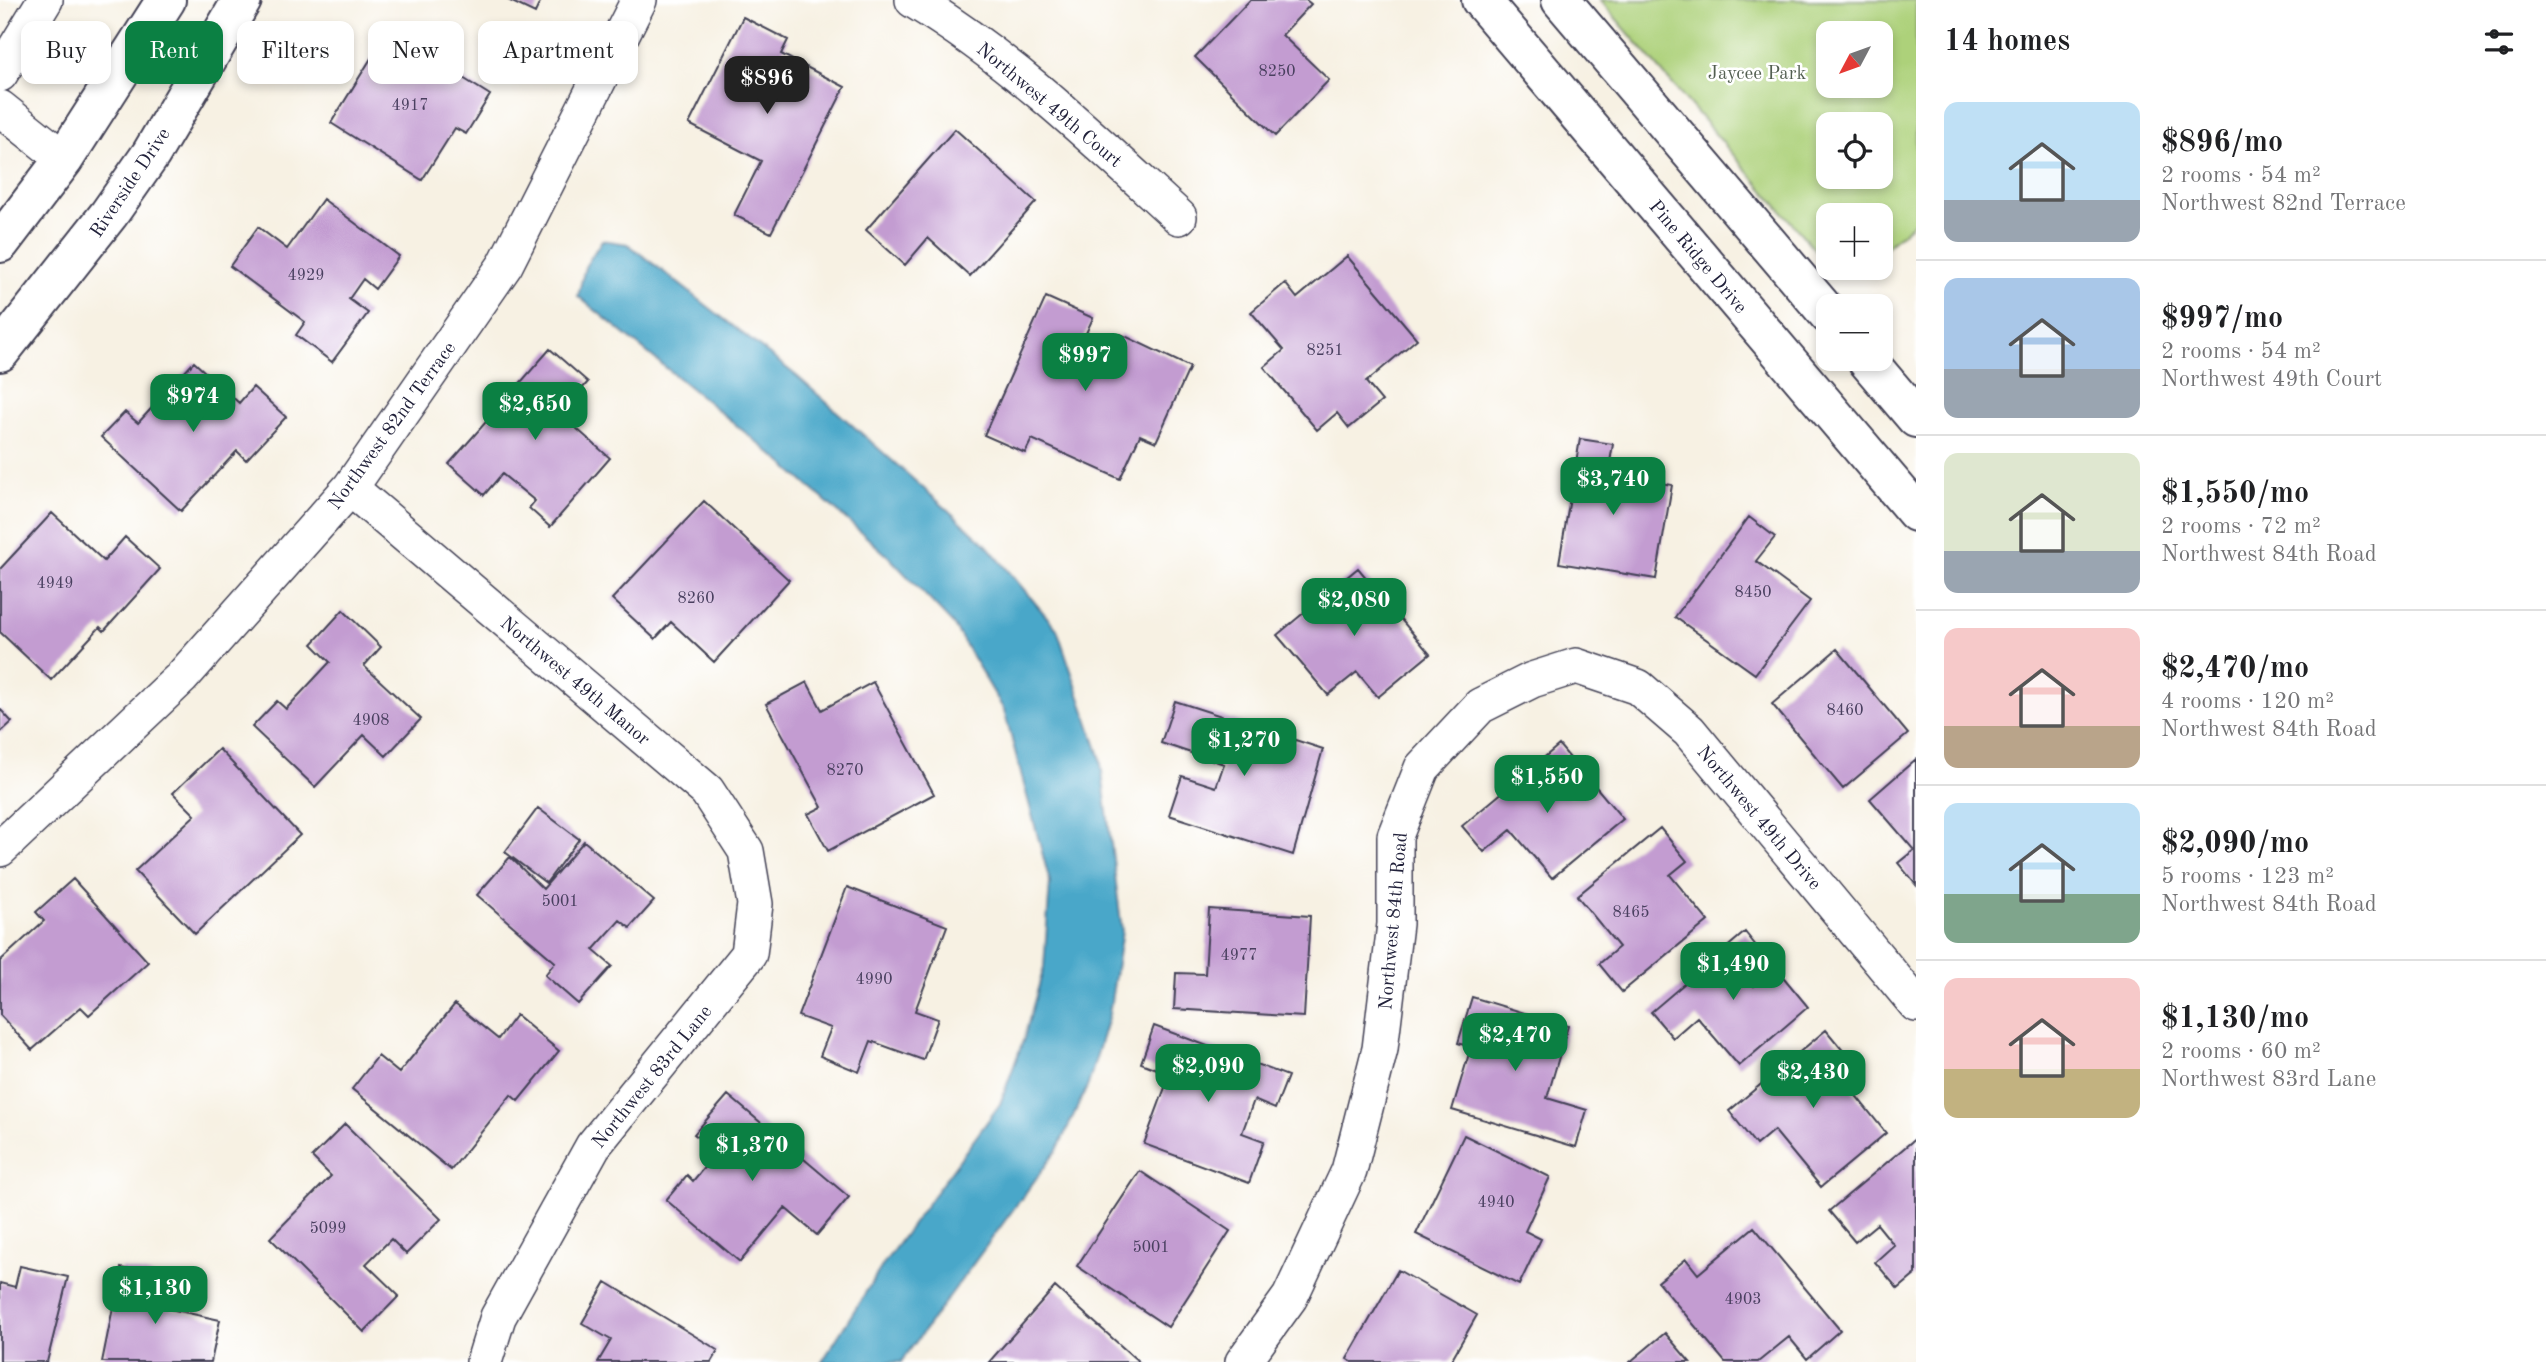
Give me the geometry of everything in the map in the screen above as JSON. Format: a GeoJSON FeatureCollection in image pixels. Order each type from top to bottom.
{"type":"FeatureCollection","features":[{"type":"Feature","properties":{"kind":"street"},"geometry":{"type":"LineString","coordinates":[[0,74],[45,0]]}},
{"type":"Feature","properties":{"kind":"street"},"geometry":{"type":"LineString","coordinates":[[0,243],[64,159],[166,0]]}},
{"type":"Feature","properties":{"kind":"street","name":"Riverside Drive"},"geometry":{"type":"LineString","coordinates":[[0,352],[109,214],[151,154],[242,0]]}},
{"type":"Feature","properties":{"kind":"street","name":"Northwest 82nd Terrace"},"geometry":{"type":"LineString","coordinates":[[0,849],[181,678],[350,488],[505,265],[639,0]]}},
{"type":"Feature","properties":{"kind":"street","name":"Northwest 49th Court"},"geometry":{"type":"LineString","coordinates":[[913,0],[958,27],[1063,111],[1179,217]]}},
{"type":"Feature","properties":{"kind":"street","name":"Pine Ridge Drive"},"geometry":{"type":"LineString","coordinates":[[1481,0],[1916,512]]}},
{"type":"Feature","properties":{"kind":"street"},"geometry":{"type":"LineString","coordinates":[[1561,0],[1816,300]]}},
{"type":"Feature","properties":{"kind":"street"},"geometry":{"type":"LineString","coordinates":[[0,108],[64,159]]}},
{"type":"Feature","properties":{"kind":"street"},"geometry":{"type":"LineString","coordinates":[[1876,371],[1916,418]]}},
{"type":"Feature","properties":{"kind":"street","name":"Northwest 49th Manor"},"geometry":{"type":"LineString","coordinates":[[350,488],[707,791],[746,851],[755,904]]}},
{"type":"Feature","properties":{"kind":"street","name":"Northwest 49th Drive"},"geometry":{"type":"LineString","coordinates":[[1576,666],[1638,687],[1689,731],[1916,1004]]}},
{"type":"Feature","properties":{"kind":"street","name":"Northwest 84th Road"},"geometry":{"type":"LineString","coordinates":[[1243,1362],[1290,1297],[1349,1171],[1380,1049],[1395,924],[1395,836],[1422,768],[1480,706],[1532,680],[1576,666]]}},
{"type":"Feature","properties":{"kind":"street","name":"Northwest 83rd Lane"},"geometry":{"type":"LineString","coordinates":[[484,1362],[498,1317],[593,1146],[749,954],[755,904]]}},
{"type":"Feature","properties":{"kind":"green space","name":"Jaycee Park"},"geometry":{"type":"Polygon","coordinates":[[[1600,0],[1916,0],[1916,221],[1893,241],[1893,203],[1816,203],[1816,251],[1600,0]]]}},
{"type":"Feature","properties":{"kind":"water"},"geometry":{"type":"Polygon","coordinates":[[[602,240],[628,244],[798,377],[985,543],[1057,629],[1100,756],[1122,931],[1109,1014],[1088,1085],[1057,1150],[901,1362],[822,1362],[884,1263],[1000,1104],[1024,1038],[1044,967],[1050,882],[1004,710],[953,624],[888,556],[779,460],[578,296],[585,267],[602,240]]]}},
{"type":"Feature","properties":{"kind":"building"},"geometry":{"type":"Polygon","coordinates":[[[508,0],[541,0],[535,13],[508,0]]]}},
{"type":"Feature","properties":{"kind":"building"},"geometry":{"type":"Polygon","coordinates":[[[1250,0],[1306,0],[1311,4],[1282,35],[1329,80],[1275,136],[1195,57],[1250,0]]]}},
{"type":"Feature","properties":{"kind":"building"},"geometry":{"type":"Polygon","coordinates":[[[743,17],[788,40],[781,54],[845,87],[771,233],[734,215],[761,161],[689,124],[743,17]]]}},
{"type":"Feature","properties":{"kind":"building"},"geometry":{"type":"Polygon","coordinates":[[[368,63],[368,84],[464,84],[464,79],[490,95],[466,134],[455,128],[422,180],[331,123],[368,63]]]}},
{"type":"Feature","properties":{"kind":"building"},"geometry":{"type":"Polygon","coordinates":[[[955,129],[1036,202],[970,276],[928,238],[905,265],[866,230],[955,129]]]}},
{"type":"Feature","properties":{"kind":"building"},"geometry":{"type":"Polygon","coordinates":[[[323,199],[399,256],[375,289],[363,279],[349,299],[368,313],[332,362],[296,335],[305,322],[230,266],[258,227],[287,249],[323,199]]]}},
{"type":"Feature","properties":{"kind":"building"},"geometry":{"type":"Polygon","coordinates":[[[1347,256],[1417,339],[1366,382],[1382,401],[1349,428],[1337,413],[1317,430],[1264,367],[1284,350],[1251,312],[1285,283],[1297,298],[1347,256]]]}},
{"type":"Feature","properties":{"kind":"building"},"geometry":{"type":"Polygon","coordinates":[[[1046,297],[1093,318],[1080,346],[1110,360],[1121,334],[1190,367],[1156,442],[1140,435],[1120,479],[1032,439],[1025,453],[984,435],[1046,297]]]}},
{"type":"Feature","properties":{"kind":"building"},"geometry":{"type":"Polygon","coordinates":[[[550,349],[588,382],[560,414],[610,458],[550,527],[529,508],[535,501],[502,474],[484,495],[449,464],[550,349]]]}},
{"type":"Feature","properties":{"kind":"building"},"geometry":{"type":"Polygon","coordinates":[[[194,362],[239,403],[253,387],[286,417],[246,460],[237,451],[181,511],[101,437],[125,412],[138,423],[194,362]]]}},
{"type":"Feature","properties":{"kind":"building"},"geometry":{"type":"Polygon","coordinates":[[[1580,439],[1613,444],[1608,474],[1672,485],[1656,579],[1559,563],[1580,439]]]}},
{"type":"Feature","properties":{"kind":"building"},"geometry":{"type":"Polygon","coordinates":[[[704,501],[789,580],[714,662],[671,622],[655,639],[612,599],[704,501]]]}},
{"type":"Feature","properties":{"kind":"building"},"geometry":{"type":"Polygon","coordinates":[[[52,513],[104,561],[125,537],[160,569],[104,631],[100,627],[51,680],[0,632],[0,569],[52,513]]]}},
{"type":"Feature","properties":{"kind":"building"},"geometry":{"type":"Polygon","coordinates":[[[1749,517],[1775,537],[1756,561],[1810,601],[1755,674],[1675,617],[1749,517]]]}},
{"type":"Feature","properties":{"kind":"building"},"geometry":{"type":"Polygon","coordinates":[[[1358,568],[1430,654],[1378,697],[1357,672],[1328,695],[1277,635],[1358,568]]]}},
{"type":"Feature","properties":{"kind":"building"},"geometry":{"type":"Polygon","coordinates":[[[343,610],[381,647],[364,666],[421,719],[386,756],[364,735],[315,787],[252,727],[277,701],[286,709],[330,662],[312,644],[343,610]]]}},
{"type":"Feature","properties":{"kind":"building"},"geometry":{"type":"Polygon","coordinates":[[[1837,649],[1908,734],[1843,789],[1772,704],[1837,649]]]}},
{"type":"Feature","properties":{"kind":"building"},"geometry":{"type":"Polygon","coordinates":[[[807,682],[822,710],[873,682],[934,794],[828,851],[808,814],[822,807],[766,704],[807,682]]]}},
{"type":"Feature","properties":{"kind":"building"},"geometry":{"type":"Polygon","coordinates":[[[1175,701],[1323,749],[1293,855],[1169,815],[1182,776],[1216,787],[1224,764],[1161,743],[1175,701]]]}},
{"type":"Feature","properties":{"kind":"building"},"geometry":{"type":"Polygon","coordinates":[[[0,709],[12,722],[0,733],[0,709]]]}},
{"type":"Feature","properties":{"kind":"building"},"geometry":{"type":"Polygon","coordinates":[[[1559,745],[1580,770],[1560,788],[1570,798],[1591,781],[1623,819],[1552,878],[1511,830],[1484,852],[1462,826],[1559,745]]]}},
{"type":"Feature","properties":{"kind":"building"},"geometry":{"type":"Polygon","coordinates":[[[219,749],[300,835],[195,934],[135,871],[195,815],[173,793],[219,749]]]}},
{"type":"Feature","properties":{"kind":"building"},"geometry":{"type":"Polygon","coordinates":[[[1916,759],[1916,885],[1898,863],[1914,850],[1870,799],[1916,759]]]}},
{"type":"Feature","properties":{"kind":"building"},"geometry":{"type":"Polygon","coordinates":[[[538,808],[579,839],[546,883],[505,852],[538,808]]]}},
{"type":"Feature","properties":{"kind":"building"},"geometry":{"type":"Polygon","coordinates":[[[1660,828],[1687,861],[1670,875],[1708,921],[1622,992],[1599,964],[1619,947],[1577,896],[1660,828]]]}},
{"type":"Feature","properties":{"kind":"building"},"geometry":{"type":"Polygon","coordinates":[[[584,841],[654,901],[630,928],[620,920],[593,950],[612,966],[578,1004],[545,975],[555,962],[477,895],[510,857],[543,889],[584,841]]]}},
{"type":"Feature","properties":{"kind":"building"},"geometry":{"type":"Polygon","coordinates":[[[73,879],[148,962],[89,1015],[81,1007],[32,1050],[0,1015],[0,961],[44,921],[36,912],[73,879]]]}},
{"type":"Feature","properties":{"kind":"building"},"geometry":{"type":"Polygon","coordinates":[[[847,887],[947,926],[915,1011],[938,1019],[923,1060],[871,1041],[859,1072],[820,1056],[831,1028],[798,1016],[847,887]]]}},
{"type":"Feature","properties":{"kind":"building"},"geometry":{"type":"Polygon","coordinates":[[[1209,909],[1310,916],[1304,1017],[1174,1009],[1176,973],[1205,974],[1209,909]]]}},
{"type":"Feature","properties":{"kind":"building"},"geometry":{"type":"Polygon","coordinates":[[[1745,932],[1765,957],[1744,974],[1754,986],[1775,967],[1808,1007],[1739,1066],[1697,1017],[1673,1038],[1651,1012],[1745,932]]]}},
{"type":"Feature","properties":{"kind":"building"},"geometry":{"type":"Polygon","coordinates":[[[1472,997],[1568,1026],[1547,1098],[1587,1110],[1576,1147],[1452,1110],[1471,1047],[1458,1043],[1472,997]]]}},
{"type":"Feature","properties":{"kind":"building"},"geometry":{"type":"Polygon","coordinates":[[[455,1004],[498,1039],[516,1015],[559,1051],[518,1101],[511,1095],[451,1170],[352,1089],[378,1056],[399,1073],[455,1004]]]}},
{"type":"Feature","properties":{"kind":"building"},"geometry":{"type":"Polygon","coordinates":[[[1154,1026],[1288,1076],[1275,1109],[1254,1100],[1242,1133],[1264,1141],[1249,1183],[1144,1144],[1170,1074],[1141,1063],[1154,1026]]]}},
{"type":"Feature","properties":{"kind":"building"},"geometry":{"type":"Polygon","coordinates":[[[1826,1030],[1863,1075],[1849,1087],[1886,1133],[1821,1187],[1774,1130],[1756,1145],[1729,1111],[1826,1030]]]}},
{"type":"Feature","properties":{"kind":"building"},"geometry":{"type":"Polygon","coordinates":[[[728,1095],[849,1197],[817,1235],[785,1208],[740,1262],[666,1200],[687,1175],[693,1181],[717,1152],[694,1134],[728,1095]]]}},
{"type":"Feature","properties":{"kind":"building"},"geometry":{"type":"Polygon","coordinates":[[[345,1124],[441,1219],[406,1254],[391,1239],[366,1264],[399,1296],[364,1332],[270,1238],[331,1176],[312,1157],[345,1124]]]}},
{"type":"Feature","properties":{"kind":"building"},"geometry":{"type":"Polygon","coordinates":[[[1464,1135],[1550,1177],[1525,1231],[1541,1239],[1519,1285],[1416,1234],[1464,1135]]]}},
{"type":"Feature","properties":{"kind":"building"},"geometry":{"type":"Polygon","coordinates":[[[1916,1138],[1916,1274],[1898,1289],[1875,1262],[1894,1245],[1877,1224],[1855,1242],[1829,1211],[1916,1138]]]}},
{"type":"Feature","properties":{"kind":"building"},"geometry":{"type":"Polygon","coordinates":[[[1140,1171],[1230,1231],[1168,1327],[1077,1266],[1140,1171]]]}},
{"type":"Feature","properties":{"kind":"building"},"geometry":{"type":"Polygon","coordinates":[[[1754,1227],[1840,1330],[1807,1359],[1789,1337],[1758,1362],[1725,1362],[1658,1282],[1686,1259],[1698,1274],[1754,1227]]]}},
{"type":"Feature","properties":{"kind":"building"},"geometry":{"type":"Polygon","coordinates":[[[20,1266],[68,1277],[47,1362],[0,1362],[0,1283],[15,1287],[20,1266]]]}},
{"type":"Feature","properties":{"kind":"building"},"geometry":{"type":"Polygon","coordinates":[[[121,1268],[162,1277],[156,1306],[220,1320],[211,1362],[102,1362],[121,1268]]]}},
{"type":"Feature","properties":{"kind":"building"},"geometry":{"type":"Polygon","coordinates":[[[1398,1270],[1477,1315],[1450,1362],[1352,1362],[1347,1359],[1398,1270]]]}},
{"type":"Feature","properties":{"kind":"building"},"geometry":{"type":"Polygon","coordinates":[[[606,1282],[718,1350],[711,1362],[598,1362],[611,1340],[582,1323],[606,1282]]]}},
{"type":"Feature","properties":{"kind":"building"},"geometry":{"type":"Polygon","coordinates":[[[1055,1287],[1139,1362],[989,1362],[1055,1287]]]}},
{"type":"Feature","properties":{"kind":"building"},"geometry":{"type":"Polygon","coordinates":[[[1665,1333],[1690,1362],[1630,1362],[1665,1333]]]}}]}
